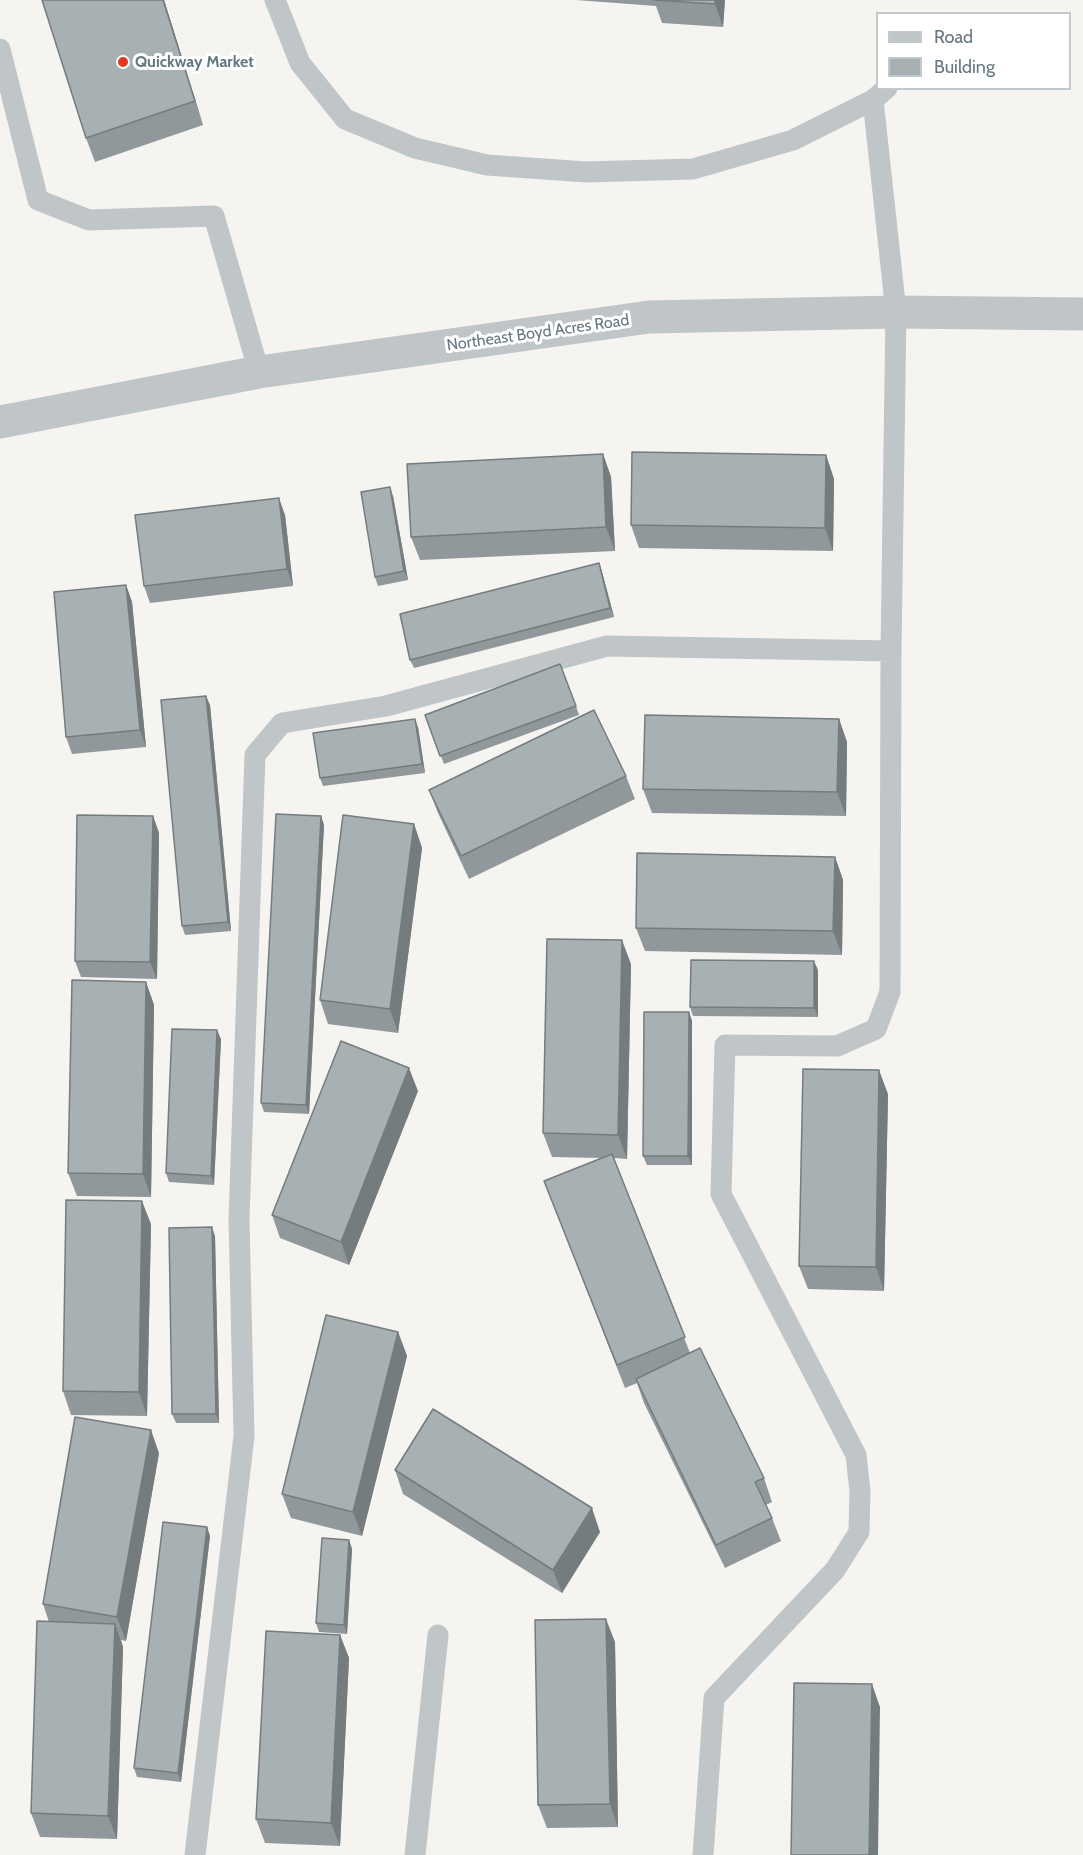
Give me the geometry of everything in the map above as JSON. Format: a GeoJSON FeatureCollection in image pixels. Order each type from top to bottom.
{"type":"FeatureCollection","features":[{"type":"Feature","properties":{"kind":"street","name":"Northeast Boyd Acres Road"},"geometry":{"type":"LineString","coordinates":[[0,422],[259,372],[649,317],[896,312],[1083,314]]}},
{"type":"Feature","properties":{"kind":"lane"},"geometry":{"type":"LineString","coordinates":[[275,0],[300,63],[345,119],[415,148],[487,165],[586,172],[693,169],[793,140],[880,94],[896,312],[891,651],[890,992],[876,1029],[837,1046],[724,1044],[721,1194],[856,1455],[860,1491],[859,1532],[835,1570],[714,1698],[703,1855]]}},
{"type":"Feature","properties":{"kind":"lane"},"geometry":{"type":"LineString","coordinates":[[0,49],[38,200],[89,220],[214,216],[259,372]]}},
{"type":"Feature","properties":{"kind":"lane"},"geometry":{"type":"LineString","coordinates":[[195,1855],[244,1436],[239,1219],[255,755],[282,723],[386,706],[607,646],[891,651]]}},
{"type":"Feature","properties":{"kind":"lane"},"geometry":{"type":"LineString","coordinates":[[415,1855],[438,1635]]}},
{"type":"Feature","properties":{"kind":"building","name":"Quickway Market"},"geometry":{"type":"Polygon","coordinates":[[[42,0],[163,0],[195,101],[86,138],[42,0]]]}},
{"type":"Feature","properties":{"kind":"building"},"geometry":{"type":"Polygon","coordinates":[[[654,0],[715,0],[715,4],[654,0]]]}},
{"type":"Feature","properties":{"kind":"building"},"geometry":{"type":"Polygon","coordinates":[[[632,452],[826,455],[825,528],[631,525],[632,452]]]}},
{"type":"Feature","properties":{"kind":"building"},"geometry":{"type":"Polygon","coordinates":[[[603,454],[606,527],[411,537],[407,464],[603,454]]]}},
{"type":"Feature","properties":{"kind":"building"},"geometry":{"type":"Polygon","coordinates":[[[390,487],[404,571],[375,577],[361,492],[390,487]]]}},
{"type":"Feature","properties":{"kind":"building"},"geometry":{"type":"Polygon","coordinates":[[[279,498],[287,569],[144,586],[135,515],[279,498]]]}},
{"type":"Feature","properties":{"kind":"building"},"geometry":{"type":"Polygon","coordinates":[[[599,563],[610,608],[410,660],[400,614],[599,563]]]}},
{"type":"Feature","properties":{"kind":"building"},"geometry":{"type":"Polygon","coordinates":[[[126,585],[140,730],[66,737],[54,592],[126,585]]]}},
{"type":"Feature","properties":{"kind":"building"},"geometry":{"type":"Polygon","coordinates":[[[560,664],[576,706],[440,756],[425,715],[560,664]]]}},
{"type":"Feature","properties":{"kind":"building"},"geometry":{"type":"Polygon","coordinates":[[[206,696],[228,922],[182,926],[161,700],[206,696]]]}},
{"type":"Feature","properties":{"kind":"building"},"geometry":{"type":"Polygon","coordinates":[[[594,710],[626,776],[461,856],[429,790],[594,710]]]}},
{"type":"Feature","properties":{"kind":"building"},"geometry":{"type":"Polygon","coordinates":[[[645,715],[839,719],[837,792],[643,789],[645,715]]]}},
{"type":"Feature","properties":{"kind":"building"},"geometry":{"type":"Polygon","coordinates":[[[415,719],[422,764],[320,778],[313,733],[415,719]]]}},
{"type":"Feature","properties":{"kind":"building"},"geometry":{"type":"Polygon","coordinates":[[[276,814],[321,816],[306,1105],[261,1103],[276,814]]]}},
{"type":"Feature","properties":{"kind":"building"},"geometry":{"type":"Polygon","coordinates":[[[77,815],[153,816],[150,962],[75,961],[77,815]]]}},
{"type":"Feature","properties":{"kind":"building"},"geometry":{"type":"Polygon","coordinates":[[[343,815],[414,824],[390,1009],[320,1000],[343,815]]]}},
{"type":"Feature","properties":{"kind":"building"},"geometry":{"type":"Polygon","coordinates":[[[637,853],[835,857],[833,931],[636,928],[637,853]]]}},
{"type":"Feature","properties":{"kind":"building"},"geometry":{"type":"Polygon","coordinates":[[[547,939],[622,940],[618,1135],[543,1133],[547,939]]]}},
{"type":"Feature","properties":{"kind":"building"},"geometry":{"type":"Polygon","coordinates":[[[691,960],[814,961],[814,1008],[690,1007],[691,960]]]}},
{"type":"Feature","properties":{"kind":"building"},"geometry":{"type":"Polygon","coordinates":[[[72,980],[146,982],[143,1174],[68,1173],[72,980]]]}},
{"type":"Feature","properties":{"kind":"building"},"geometry":{"type":"Polygon","coordinates":[[[644,1012],[689,1012],[688,1156],[643,1156],[644,1012]]]}},
{"type":"Feature","properties":{"kind":"building"},"geometry":{"type":"Polygon","coordinates":[[[172,1029],[217,1030],[211,1176],[166,1173],[172,1029]]]}},
{"type":"Feature","properties":{"kind":"building"},"geometry":{"type":"Polygon","coordinates":[[[341,1041],[409,1068],[341,1242],[272,1215],[341,1041]]]}},
{"type":"Feature","properties":{"kind":"building"},"geometry":{"type":"Polygon","coordinates":[[[803,1069],[879,1070],[876,1267],[799,1266],[803,1069]]]}},
{"type":"Feature","properties":{"kind":"building"},"geometry":{"type":"Polygon","coordinates":[[[612,1154],[685,1337],[617,1365],[544,1181],[612,1154]]]}},
{"type":"Feature","properties":{"kind":"building"},"geometry":{"type":"Polygon","coordinates":[[[66,1200],[142,1201],[139,1392],[63,1391],[66,1200]]]}},
{"type":"Feature","properties":{"kind":"building"},"geometry":{"type":"Polygon","coordinates":[[[212,1227],[216,1414],[172,1414],[169,1228],[212,1227]]]}},
{"type":"Feature","properties":{"kind":"building"},"geometry":{"type":"Polygon","coordinates":[[[326,1315],[398,1332],[353,1512],[282,1494],[326,1315]]]}},
{"type":"Feature","properties":{"kind":"building"},"geometry":{"type":"Polygon","coordinates":[[[700,1348],[764,1478],[755,1482],[772,1518],[716,1545],[636,1379],[700,1348]]]}},
{"type":"Feature","properties":{"kind":"building"},"geometry":{"type":"Polygon","coordinates":[[[433,1409],[592,1508],[553,1570],[395,1470],[433,1409]]]}},
{"type":"Feature","properties":{"kind":"building"},"geometry":{"type":"Polygon","coordinates":[[[75,1417],[151,1430],[117,1617],[43,1604],[75,1417]]]}},
{"type":"Feature","properties":{"kind":"building"},"geometry":{"type":"Polygon","coordinates":[[[163,1522],[207,1527],[178,1773],[134,1768],[163,1522]]]}},
{"type":"Feature","properties":{"kind":"building"},"geometry":{"type":"Polygon","coordinates":[[[322,1538],[349,1540],[344,1625],[316,1623],[322,1538]]]}},
{"type":"Feature","properties":{"kind":"building"},"geometry":{"type":"Polygon","coordinates":[[[606,1619],[610,1804],[538,1805],[535,1620],[606,1619]]]}},
{"type":"Feature","properties":{"kind":"building"},"geometry":{"type":"Polygon","coordinates":[[[37,1621],[115,1624],[108,1816],[31,1813],[37,1621]]]}},
{"type":"Feature","properties":{"kind":"building"},"geometry":{"type":"Polygon","coordinates":[[[266,1631],[340,1635],[331,1823],[256,1819],[266,1631]]]}},
{"type":"Feature","properties":{"kind":"building"},"geometry":{"type":"Polygon","coordinates":[[[794,1683],[872,1684],[869,1855],[791,1855],[794,1683]]]}},
{"type":"Feature","properties":{"kind":"place","name":"Quickway Market"},"geometry":{"type":"Point","coordinates":[123,62]}}]}
